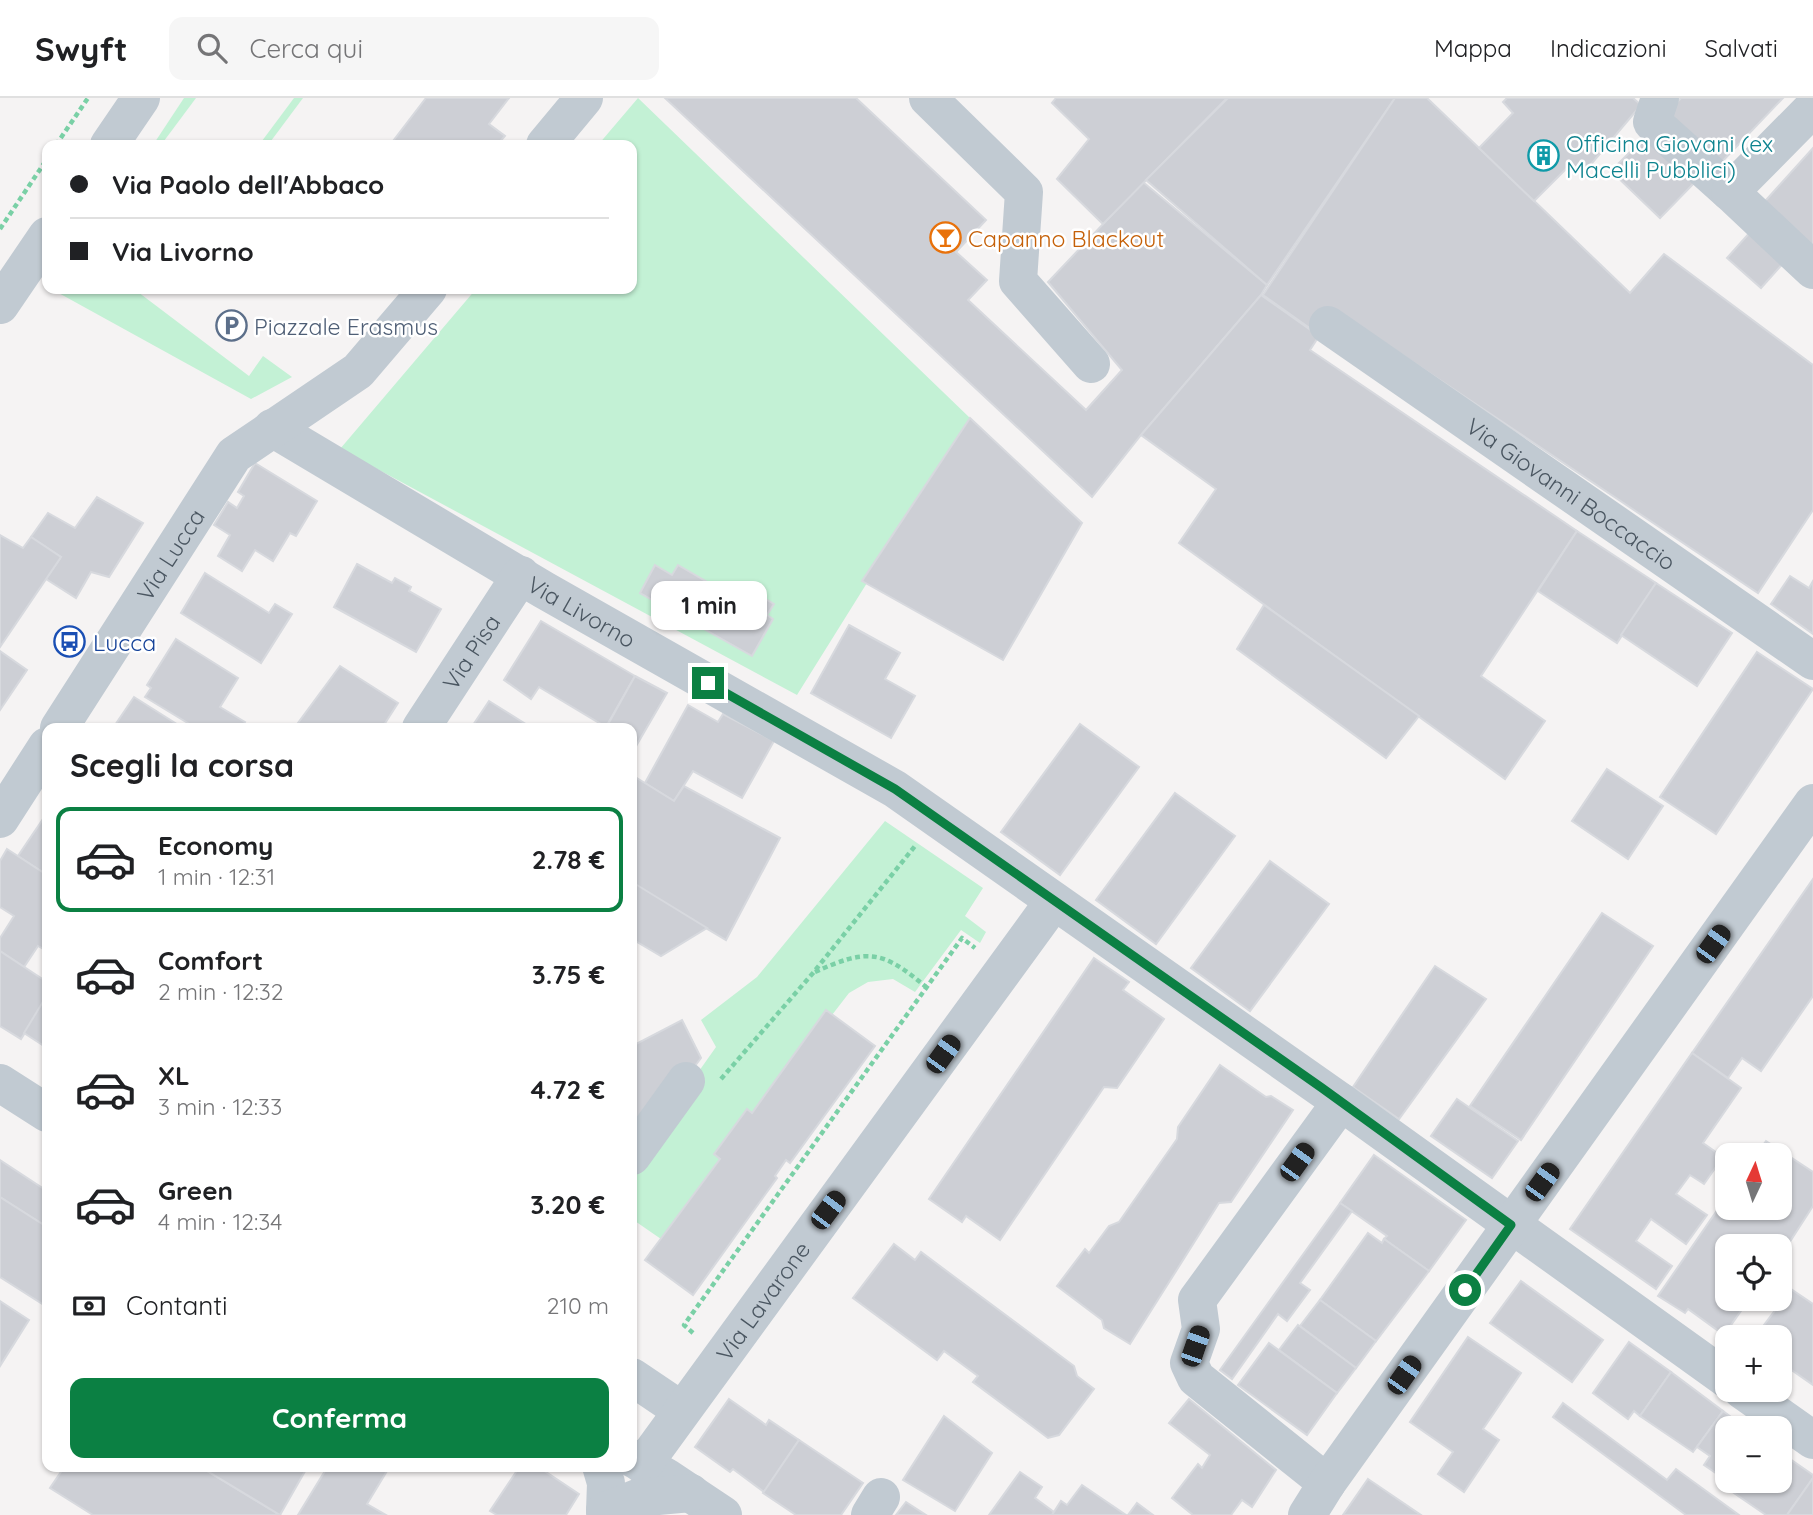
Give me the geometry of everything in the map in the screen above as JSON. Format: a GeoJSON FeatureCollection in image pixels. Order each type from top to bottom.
{"type":"FeatureCollection","features":[{"type":"Feature","properties":{"kind":"street"},"geometry":{"type":"LineString","coordinates":[[112,140],[141,98]]}},
{"type":"Feature","properties":{"kind":"street"},"geometry":{"type":"LineString","coordinates":[[549,140],[584,98]]}},
{"type":"Feature","properties":{"kind":"street"},"geometry":{"type":"LineString","coordinates":[[928,98],[1024,192],[1018,281],[1091,364]]}},
{"type":"Feature","properties":{"kind":"street"},"geometry":{"type":"LineString","coordinates":[[1660,98],[1653,122],[1813,270]]}},
{"type":"Feature","properties":{"kind":"street"},"geometry":{"type":"LineString","coordinates":[[1730,192],[1813,108]]}},
{"type":"Feature","properties":{"kind":"street"},"geometry":{"type":"LineString","coordinates":[[0,305],[42,243]]}},
{"type":"Feature","properties":{"kind":"street","name":"Via Lucca"},"geometry":{"type":"LineString","coordinates":[[62,723],[234,455],[358,371],[424,294]]}},
{"type":"Feature","properties":{"kind":"street","name":"Via Giovanni Boccaccio"},"geometry":{"type":"LineString","coordinates":[[1328,325],[1813,661]]}},
{"type":"Feature","properties":{"kind":"street","name":"Via Livorno"},"geometry":{"type":"LineString","coordinates":[[272,428],[521,575],[895,789],[1341,1102],[1715,1370]]}},
{"type":"Feature","properties":{"kind":"street","name":"Via Pisa"},"geometry":{"type":"LineString","coordinates":[[424,723],[521,575]]}},
{"type":"Feature","properties":{"kind":"street"},"geometry":{"type":"LineString","coordinates":[[0,819],[42,754]]}},
{"type":"Feature","properties":{"kind":"street"},"geometry":{"type":"LineString","coordinates":[[1307,1515],[1511,1225],[1810,813]]}},
{"type":"Feature","properties":{"kind":"street","name":"Via Lavarone"},"geometry":{"type":"LineString","coordinates":[[638,1462],[681,1410],[1054,901]]}},
{"type":"Feature","properties":{"kind":"street"},"geometry":{"type":"LineString","coordinates":[[637,1149],[686,1082]]}},
{"type":"Feature","properties":{"kind":"street"},"geometry":{"type":"LineString","coordinates":[[0,1083],[42,1110]]}},
{"type":"Feature","properties":{"kind":"street"},"geometry":{"type":"LineString","coordinates":[[1327,1483],[1196,1378],[1189,1363],[1201,1328],[1197,1300],[1341,1102]]}},
{"type":"Feature","properties":{"kind":"street"},"geometry":{"type":"LineString","coordinates":[[637,1380],[681,1410]]}},
{"type":"Feature","properties":{"kind":"street"},"geometry":{"type":"LineString","coordinates":[[1759,1402],[1813,1440]]}},
{"type":"Feature","properties":{"kind":"street"},"geometry":{"type":"LineString","coordinates":[[638,1462],[723,1515]]}},
{"type":"Feature","properties":{"kind":"street"},"geometry":{"type":"LineString","coordinates":[[603,1472],[606,1483],[603,1513],[637,1498],[691,1493]]}},
{"type":"Feature","properties":{"kind":"path"},"geometry":{"type":"LineString","coordinates":[[59,140],[88,98]]}},
{"type":"Feature","properties":{"kind":"path"},"geometry":{"type":"LineString","coordinates":[[0,229],[42,166]]}},
{"type":"Feature","properties":{"kind":"path"},"geometry":{"type":"LineString","coordinates":[[686,1082],[698,1093],[718,1083],[940,820]]}},
{"type":"Feature","properties":{"kind":"path"},"geometry":{"type":"LineString","coordinates":[[701,1340],[684,1325],[961,938],[982,953]]}},
{"type":"Feature","properties":{"kind":"path"},"geometry":{"type":"LineString","coordinates":[[813,973],[841,960],[872,954],[899,964],[926,987]]}},
{"type":"Feature","properties":{"kind":"green space"},"geometry":{"type":"Polygon","coordinates":[[[184,98],[196,98],[165,140],[156,140],[184,98]]]}},
{"type":"Feature","properties":{"kind":"green space"},"geometry":{"type":"Polygon","coordinates":[[[294,98],[303,98],[272,140],[263,140],[294,98]]]}},
{"type":"Feature","properties":{"kind":"green space"},"geometry":{"type":"Polygon","coordinates":[[[638,98],[970,418],[797,695],[340,449],[472,294],[637,294],[637,140],[602,140],[638,98]]]}},
{"type":"Feature","properties":{"kind":"green space"},"geometry":{"type":"Polygon","coordinates":[[[60,294],[141,294],[249,376],[263,356],[292,377],[251,399],[60,294]]]}},
{"type":"Feature","properties":{"kind":"green space"},"geometry":{"type":"Polygon","coordinates":[[[885,821],[983,888],[965,916],[986,932],[980,943],[961,930],[915,992],[893,979],[868,982],[849,993],[832,1015],[826,1011],[752,1113],[747,1109],[714,1154],[720,1159],[661,1239],[637,1222],[637,1159],[716,1047],[701,1020],[757,977],[885,821]]]}},
{"type":"Feature","properties":{"kind":"building"},"geometry":{"type":"Polygon","coordinates":[[[426,98],[509,98],[489,124],[505,136],[501,140],[394,140],[426,98]]]}},
{"type":"Feature","properties":{"kind":"building"},"geometry":{"type":"Polygon","coordinates":[[[665,98],[856,98],[986,220],[956,252],[987,280],[968,300],[1086,410],[1122,370],[1048,282],[1143,182],[1267,285],[1092,497],[665,98]]]}},
{"type":"Feature","properties":{"kind":"building"},"geometry":{"type":"Polygon","coordinates":[[[1056,98],[1227,98],[1103,224],[1057,179],[1089,139],[1052,103],[1056,98]]]}},
{"type":"Feature","properties":{"kind":"building"},"geometry":{"type":"Polygon","coordinates":[[[1228,98],[1395,98],[1267,285],[1146,180],[1228,98]]]}},
{"type":"Feature","properties":{"kind":"building"},"geometry":{"type":"Polygon","coordinates":[[[1395,98],[1427,98],[1630,293],[1664,254],[1813,365],[1813,510],[1758,593],[1335,310],[1318,334],[1263,295],[1395,98]]]}},
{"type":"Feature","properties":{"kind":"building","name":"Officina Giovani (ex Macelli Pubblici)"},"geometry":{"type":"Polygon","coordinates":[[[1507,98],[1633,98],[1641,105],[1582,175],[1571,164],[1534,201],[1479,148],[1513,113],[1503,102],[1507,98]]]}},
{"type":"Feature","properties":{"kind":"building","name":"Officina Giovani (ex Macelli Pubblici)"},"geometry":{"type":"Polygon","coordinates":[[[1681,98],[1783,98],[1715,169],[1662,118],[1681,98]]]}},
{"type":"Feature","properties":{"kind":"building","name":"Officina Giovani (ex Macelli Pubblici)"},"geometry":{"type":"Polygon","coordinates":[[[1651,131],[1699,178],[1660,218],[1611,171],[1651,131]]]}},
{"type":"Feature","properties":{"kind":"building","name":"Officina Giovani (ex Macelli Pubblici)"},"geometry":{"type":"Polygon","coordinates":[[[1813,148],[1813,258],[1758,209],[1813,148]]]}},
{"type":"Feature","properties":{"kind":"building"},"geometry":{"type":"Polygon","coordinates":[[[1753,229],[1787,259],[1761,288],[1727,258],[1753,229]]]}},
{"type":"Feature","properties":{"kind":"building"},"geometry":{"type":"Polygon","coordinates":[[[1261,295],[1319,336],[1310,350],[1577,531],[1481,676],[1545,721],[1505,779],[1179,543],[1216,489],[1141,435],[1261,295]]]}},
{"type":"Feature","properties":{"kind":"building"},"geometry":{"type":"Polygon","coordinates":[[[970,418],[1082,523],[1003,660],[862,581],[970,418]]]}},
{"type":"Feature","properties":{"kind":"building"},"geometry":{"type":"Polygon","coordinates":[[[255,463],[317,501],[296,536],[290,533],[273,561],[255,550],[242,571],[218,556],[230,535],[214,525],[228,502],[237,508],[244,496],[238,492],[255,463]]]}},
{"type":"Feature","properties":{"kind":"building"},"geometry":{"type":"Polygon","coordinates":[[[97,497],[143,523],[109,577],[91,572],[76,598],[46,579],[61,557],[31,537],[48,513],[75,528],[97,497]]]}},
{"type":"Feature","properties":{"kind":"building"},"geometry":{"type":"Polygon","coordinates":[[[1577,531],[1656,583],[1617,643],[1538,591],[1577,531]]]}},
{"type":"Feature","properties":{"kind":"building"},"geometry":{"type":"Polygon","coordinates":[[[0,535],[23,548],[31,537],[61,557],[0,647],[0,535]]]}},
{"type":"Feature","properties":{"kind":"building"},"geometry":{"type":"Polygon","coordinates":[[[357,564],[392,583],[395,578],[411,587],[409,591],[441,609],[416,652],[334,607],[357,564]]]}},
{"type":"Feature","properties":{"kind":"building"},"geometry":{"type":"Polygon","coordinates":[[[655,565],[672,575],[678,565],[723,591],[726,585],[741,593],[745,587],[774,604],[767,615],[773,619],[752,656],[640,593],[655,565]]]}},
{"type":"Feature","properties":{"kind":"building"},"geometry":{"type":"Polygon","coordinates":[[[205,573],[269,613],[275,604],[292,614],[261,663],[181,613],[205,573]]]}},
{"type":"Feature","properties":{"kind":"building"},"geometry":{"type":"Polygon","coordinates":[[[1790,576],[1809,588],[1813,581],[1813,634],[1771,604],[1790,576]]]}},
{"type":"Feature","properties":{"kind":"building"},"geometry":{"type":"Polygon","coordinates":[[[1656,583],[1732,633],[1697,686],[1621,635],[1656,583]]]}},
{"type":"Feature","properties":{"kind":"building"},"geometry":{"type":"Polygon","coordinates":[[[1264,605],[1419,716],[1386,758],[1237,649],[1264,605]]]}},
{"type":"Feature","properties":{"kind":"building"},"geometry":{"type":"Polygon","coordinates":[[[541,621],[635,676],[608,723],[599,723],[539,687],[531,699],[504,680],[541,621]]]}},
{"type":"Feature","properties":{"kind":"building"},"geometry":{"type":"Polygon","coordinates":[[[849,625],[900,653],[885,679],[915,696],[891,738],[811,693],[849,625]]]}},
{"type":"Feature","properties":{"kind":"building"},"geometry":{"type":"Polygon","coordinates":[[[176,639],[238,678],[220,707],[245,722],[188,723],[145,697],[151,688],[147,685],[176,639]]]}},
{"type":"Feature","properties":{"kind":"building"},"geometry":{"type":"Polygon","coordinates":[[[0,651],[27,670],[0,710],[0,651]]]}},
{"type":"Feature","properties":{"kind":"building"},"geometry":{"type":"Polygon","coordinates":[[[1757,652],[1813,689],[1716,834],[1660,797],[1757,652]]]}},
{"type":"Feature","properties":{"kind":"building"},"geometry":{"type":"Polygon","coordinates":[[[340,666],[398,703],[385,723],[298,723],[340,666]]]}},
{"type":"Feature","properties":{"kind":"building"},"geometry":{"type":"Polygon","coordinates":[[[635,676],[667,693],[637,744],[637,723],[609,723],[635,676]]]}},
{"type":"Feature","properties":{"kind":"building"},"geometry":{"type":"Polygon","coordinates":[[[134,697],[175,723],[116,723],[134,697]]]}},
{"type":"Feature","properties":{"kind":"building"},"geometry":{"type":"Polygon","coordinates":[[[489,701],[524,723],[474,723],[489,701]]]}},
{"type":"Feature","properties":{"kind":"building"},"geometry":{"type":"Polygon","coordinates":[[[688,705],[718,722],[723,714],[774,741],[742,798],[693,771],[674,801],[645,783],[688,705]]]}},
{"type":"Feature","properties":{"kind":"building"},"geometry":{"type":"Polygon","coordinates":[[[1080,724],[1139,767],[1060,875],[1001,832],[1080,724]]]}},
{"type":"Feature","properties":{"kind":"building"},"geometry":{"type":"Polygon","coordinates":[[[1607,769],[1663,806],[1628,859],[1572,821],[1607,769]]]}},
{"type":"Feature","properties":{"kind":"building"},"geometry":{"type":"Polygon","coordinates":[[[637,778],[674,801],[684,786],[780,838],[726,940],[637,887],[637,778]]]}},
{"type":"Feature","properties":{"kind":"building"},"geometry":{"type":"Polygon","coordinates":[[[1175,793],[1235,836],[1156,944],[1096,900],[1175,793]]]}},
{"type":"Feature","properties":{"kind":"building"},"geometry":{"type":"Polygon","coordinates":[[[42,820],[42,872],[18,856],[42,820]]]}},
{"type":"Feature","properties":{"kind":"building"},"geometry":{"type":"Polygon","coordinates":[[[7,849],[42,872],[42,948],[38,946],[24,967],[0,951],[0,938],[14,916],[0,907],[0,861],[7,849]]]}},
{"type":"Feature","properties":{"kind":"building"},"geometry":{"type":"Polygon","coordinates":[[[1270,861],[1329,904],[1250,1011],[1191,968],[1270,861]]]}},
{"type":"Feature","properties":{"kind":"building"},"geometry":{"type":"Polygon","coordinates":[[[1813,879],[1813,996],[1761,1071],[1742,1058],[1728,1078],[1692,1053],[1813,879]]]}},
{"type":"Feature","properties":{"kind":"building"},"geometry":{"type":"Polygon","coordinates":[[[637,885],[707,928],[661,956],[637,942],[637,885]]]}},
{"type":"Feature","properties":{"kind":"building"},"geometry":{"type":"Polygon","coordinates":[[[1602,913],[1653,946],[1521,1140],[1470,1106],[1602,913]]]}},
{"type":"Feature","properties":{"kind":"building"},"geometry":{"type":"Polygon","coordinates":[[[0,951],[42,979],[42,1005],[21,1039],[0,1026],[0,951]]]}},
{"type":"Feature","properties":{"kind":"building"},"geometry":{"type":"Polygon","coordinates":[[[1094,958],[1129,982],[1123,990],[1164,1019],[1117,1088],[1104,1087],[1000,1240],[966,1216],[962,1222],[929,1199],[1094,958]]]}},
{"type":"Feature","properties":{"kind":"building"},"geometry":{"type":"Polygon","coordinates":[[[1435,966],[1486,999],[1399,1119],[1353,1087],[1435,966]]]}},
{"type":"Feature","properties":{"kind":"building"},"geometry":{"type":"Polygon","coordinates":[[[42,1003],[42,1045],[24,1033],[42,1003]]]}},
{"type":"Feature","properties":{"kind":"building"},"geometry":{"type":"Polygon","coordinates":[[[826,1010],[875,1046],[790,1163],[786,1160],[775,1176],[777,1178],[693,1295],[645,1260],[720,1159],[714,1154],[747,1109],[752,1113],[826,1010]]]}},
{"type":"Feature","properties":{"kind":"building"},"geometry":{"type":"Polygon","coordinates":[[[682,1020],[701,1058],[637,1142],[637,1043],[682,1020]]]}},
{"type":"Feature","properties":{"kind":"building"},"geometry":{"type":"Polygon","coordinates":[[[1692,1053],[1741,1088],[1703,1143],[1715,1151],[1715,1168],[1704,1184],[1690,1175],[1676,1194],[1707,1215],[1686,1244],[1651,1219],[1636,1241],[1672,1266],[1656,1289],[1570,1229],[1692,1053]]]}},
{"type":"Feature","properties":{"kind":"building"},"geometry":{"type":"Polygon","coordinates":[[[1220,1065],[1266,1097],[1271,1096],[1293,1110],[1231,1202],[1219,1203],[1130,1344],[1104,1328],[1102,1320],[1057,1286],[1085,1249],[1089,1253],[1109,1226],[1119,1222],[1177,1139],[1178,1127],[1220,1065]]]}},
{"type":"Feature","properties":{"kind":"building"},"geometry":{"type":"Polygon","coordinates":[[[1457,1099],[1518,1141],[1492,1178],[1431,1136],[1457,1099]]]}},
{"type":"Feature","properties":{"kind":"building"},"geometry":{"type":"Polygon","coordinates":[[[1374,1155],[1466,1220],[1429,1271],[1384,1239],[1387,1236],[1340,1203],[1374,1155]]]}},
{"type":"Feature","properties":{"kind":"building"},"geometry":{"type":"Polygon","coordinates":[[[1792,1158],[1813,1172],[1813,1206],[1792,1238],[1792,1234],[1715,1234],[1715,1311],[1741,1311],[1731,1325],[1715,1325],[1715,1328],[1688,1309],[1685,1313],[1658,1296],[1715,1213],[1715,1220],[1792,1220],[1792,1158]]]}},
{"type":"Feature","properties":{"kind":"building"},"geometry":{"type":"Polygon","coordinates":[[[0,1160],[42,1188],[42,1224],[0,1197],[0,1160]]]}},
{"type":"Feature","properties":{"kind":"building"},"geometry":{"type":"Polygon","coordinates":[[[0,1197],[42,1224],[42,1304],[0,1277],[0,1197]]]}},
{"type":"Feature","properties":{"kind":"building"},"geometry":{"type":"Polygon","coordinates":[[[1340,1203],[1352,1211],[1300,1283],[1310,1290],[1287,1321],[1278,1314],[1232,1379],[1220,1370],[1340,1203]]]}},
{"type":"Feature","properties":{"kind":"building"},"geometry":{"type":"Polygon","coordinates":[[[1368,1233],[1382,1243],[1384,1239],[1429,1271],[1376,1341],[1320,1300],[1368,1233]]]}},
{"type":"Feature","properties":{"kind":"building"},"geometry":{"type":"Polygon","coordinates":[[[894,1244],[915,1260],[921,1252],[1074,1366],[1077,1376],[1094,1389],[1059,1435],[1048,1438],[973,1382],[978,1376],[944,1351],[937,1360],[853,1298],[894,1244]]]}},
{"type":"Feature","properties":{"kind":"building"},"geometry":{"type":"Polygon","coordinates":[[[1521,1281],[1603,1340],[1572,1382],[1490,1323],[1521,1281]]]}},
{"type":"Feature","properties":{"kind":"building"},"geometry":{"type":"Polygon","coordinates":[[[1792,1290],[1813,1304],[1813,1385],[1792,1370],[1792,1325],[1764,1325],[1774,1311],[1792,1311],[1792,1290]]]}},
{"type":"Feature","properties":{"kind":"building"},"geometry":{"type":"Polygon","coordinates":[[[1320,1300],[1376,1341],[1356,1368],[1300,1326],[1320,1300]]]}},
{"type":"Feature","properties":{"kind":"building"},"geometry":{"type":"Polygon","coordinates":[[[0,1301],[29,1320],[0,1366],[0,1301]]]}},
{"type":"Feature","properties":{"kind":"building"},"geometry":{"type":"Polygon","coordinates":[[[1298,1325],[1356,1368],[1337,1393],[1279,1350],[1298,1325]]]}},
{"type":"Feature","properties":{"kind":"building"},"geometry":{"type":"Polygon","coordinates":[[[1468,1337],[1521,1373],[1483,1429],[1499,1440],[1464,1492],[1438,1474],[1453,1452],[1410,1422],[1468,1337]]]}},
{"type":"Feature","properties":{"kind":"building"},"geometry":{"type":"Polygon","coordinates":[[[1629,1342],[1671,1372],[1640,1416],[1634,1411],[1628,1419],[1593,1393],[1629,1342]]]}},
{"type":"Feature","properties":{"kind":"building"},"geometry":{"type":"Polygon","coordinates":[[[1269,1343],[1337,1393],[1307,1435],[1238,1385],[1269,1343]]]}},
{"type":"Feature","properties":{"kind":"building"},"geometry":{"type":"Polygon","coordinates":[[[1671,1372],[1723,1411],[1719,1416],[1715,1416],[1715,1422],[1693,1452],[1640,1416],[1671,1372]]]}},
{"type":"Feature","properties":{"kind":"building"},"geometry":{"type":"Polygon","coordinates":[[[729,1399],[766,1425],[769,1420],[799,1440],[764,1492],[733,1469],[730,1472],[695,1447],[729,1399]]]}},
{"type":"Feature","properties":{"kind":"building"},"geometry":{"type":"Polygon","coordinates":[[[1189,1399],[1276,1470],[1252,1507],[1242,1500],[1231,1515],[1193,1515],[1172,1498],[1198,1464],[1202,1468],[1210,1455],[1169,1423],[1189,1399]]]}},
{"type":"Feature","properties":{"kind":"building"},"geometry":{"type":"Polygon","coordinates":[[[1563,1403],[1667,1480],[1676,1469],[1739,1515],[1686,1515],[1553,1417],[1563,1403]]]}},
{"type":"Feature","properties":{"kind":"building"},"geometry":{"type":"Polygon","coordinates":[[[944,1416],[992,1453],[955,1511],[903,1480],[944,1416]]]}},
{"type":"Feature","properties":{"kind":"building"},"geometry":{"type":"Polygon","coordinates":[[[1715,1422],[1715,1472],[1704,1465],[1710,1456],[1697,1447],[1715,1422]]]}},
{"type":"Feature","properties":{"kind":"building"},"geometry":{"type":"Polygon","coordinates":[[[799,1440],[863,1483],[841,1515],[796,1515],[763,1493],[799,1440]]]}},
{"type":"Feature","properties":{"kind":"building"},"geometry":{"type":"Polygon","coordinates":[[[1792,1460],[1813,1475],[1787,1515],[1766,1515],[1734,1493],[1792,1493],[1792,1460]]]}},
{"type":"Feature","properties":{"kind":"building"},"geometry":{"type":"Polygon","coordinates":[[[61,1472],[209,1472],[280,1515],[93,1515],[50,1488],[61,1472]]]}},
{"type":"Feature","properties":{"kind":"building"},"geometry":{"type":"Polygon","coordinates":[[[209,1472],[305,1472],[280,1515],[209,1472]]]}},
{"type":"Feature","properties":{"kind":"building"},"geometry":{"type":"Polygon","coordinates":[[[324,1472],[386,1472],[367,1504],[386,1515],[298,1515],[324,1472]]]}},
{"type":"Feature","properties":{"kind":"building"},"geometry":{"type":"Polygon","coordinates":[[[516,1472],[546,1472],[579,1494],[566,1515],[497,1515],[490,1511],[516,1472]]]}},
{"type":"Feature","properties":{"kind":"building"},"geometry":{"type":"Polygon","coordinates":[[[1020,1472],[1042,1487],[1035,1498],[1054,1512],[1052,1515],[989,1515],[1020,1472]]]}},
{"type":"Feature","properties":{"kind":"building"},"geometry":{"type":"Polygon","coordinates":[[[1813,1478],[1813,1515],[1787,1515],[1813,1478]]]}},
{"type":"Feature","properties":{"kind":"building"},"geometry":{"type":"Polygon","coordinates":[[[1368,1479],[1421,1515],[1343,1515],[1368,1479]]]}},
{"type":"Feature","properties":{"kind":"building"},"geometry":{"type":"Polygon","coordinates":[[[1082,1485],[1126,1515],[1052,1515],[1061,1501],[1067,1505],[1082,1485]]]}},
{"type":"Feature","properties":{"kind":"building"},"geometry":{"type":"Polygon","coordinates":[[[906,1502],[926,1515],[896,1515],[906,1502]]]}},
{"type":"Feature","properties":{"kind":"building"},"geometry":{"type":"Polygon","coordinates":[[[1137,1503],[1153,1515],[1128,1515],[1137,1503]]]}},
{"type":"Feature","properties":{"kind":"place","name":"Officina Giovani (ex Macelli Pubblici)"},"geometry":{"type":"Point","coordinates":[1543,156]}},
{"type":"Feature","properties":{"kind":"place","name":"Capanno Blackout"},"geometry":{"type":"Point","coordinates":[945,238]}},
{"type":"Feature","properties":{"kind":"place","name":"Piazzale Erasmus"},"geometry":{"type":"Point","coordinates":[231,326]}},
{"type":"Feature","properties":{"kind":"place","name":"Lucca"},"geometry":{"type":"Point","coordinates":[70,642]}},
{"type":"Feature","properties":{"kind":"route"},"geometry":{"type":"LineString","coordinates":[[708,683],[895,789],[1322,1088],[1511,1225],[1465,1290]]}}]}
